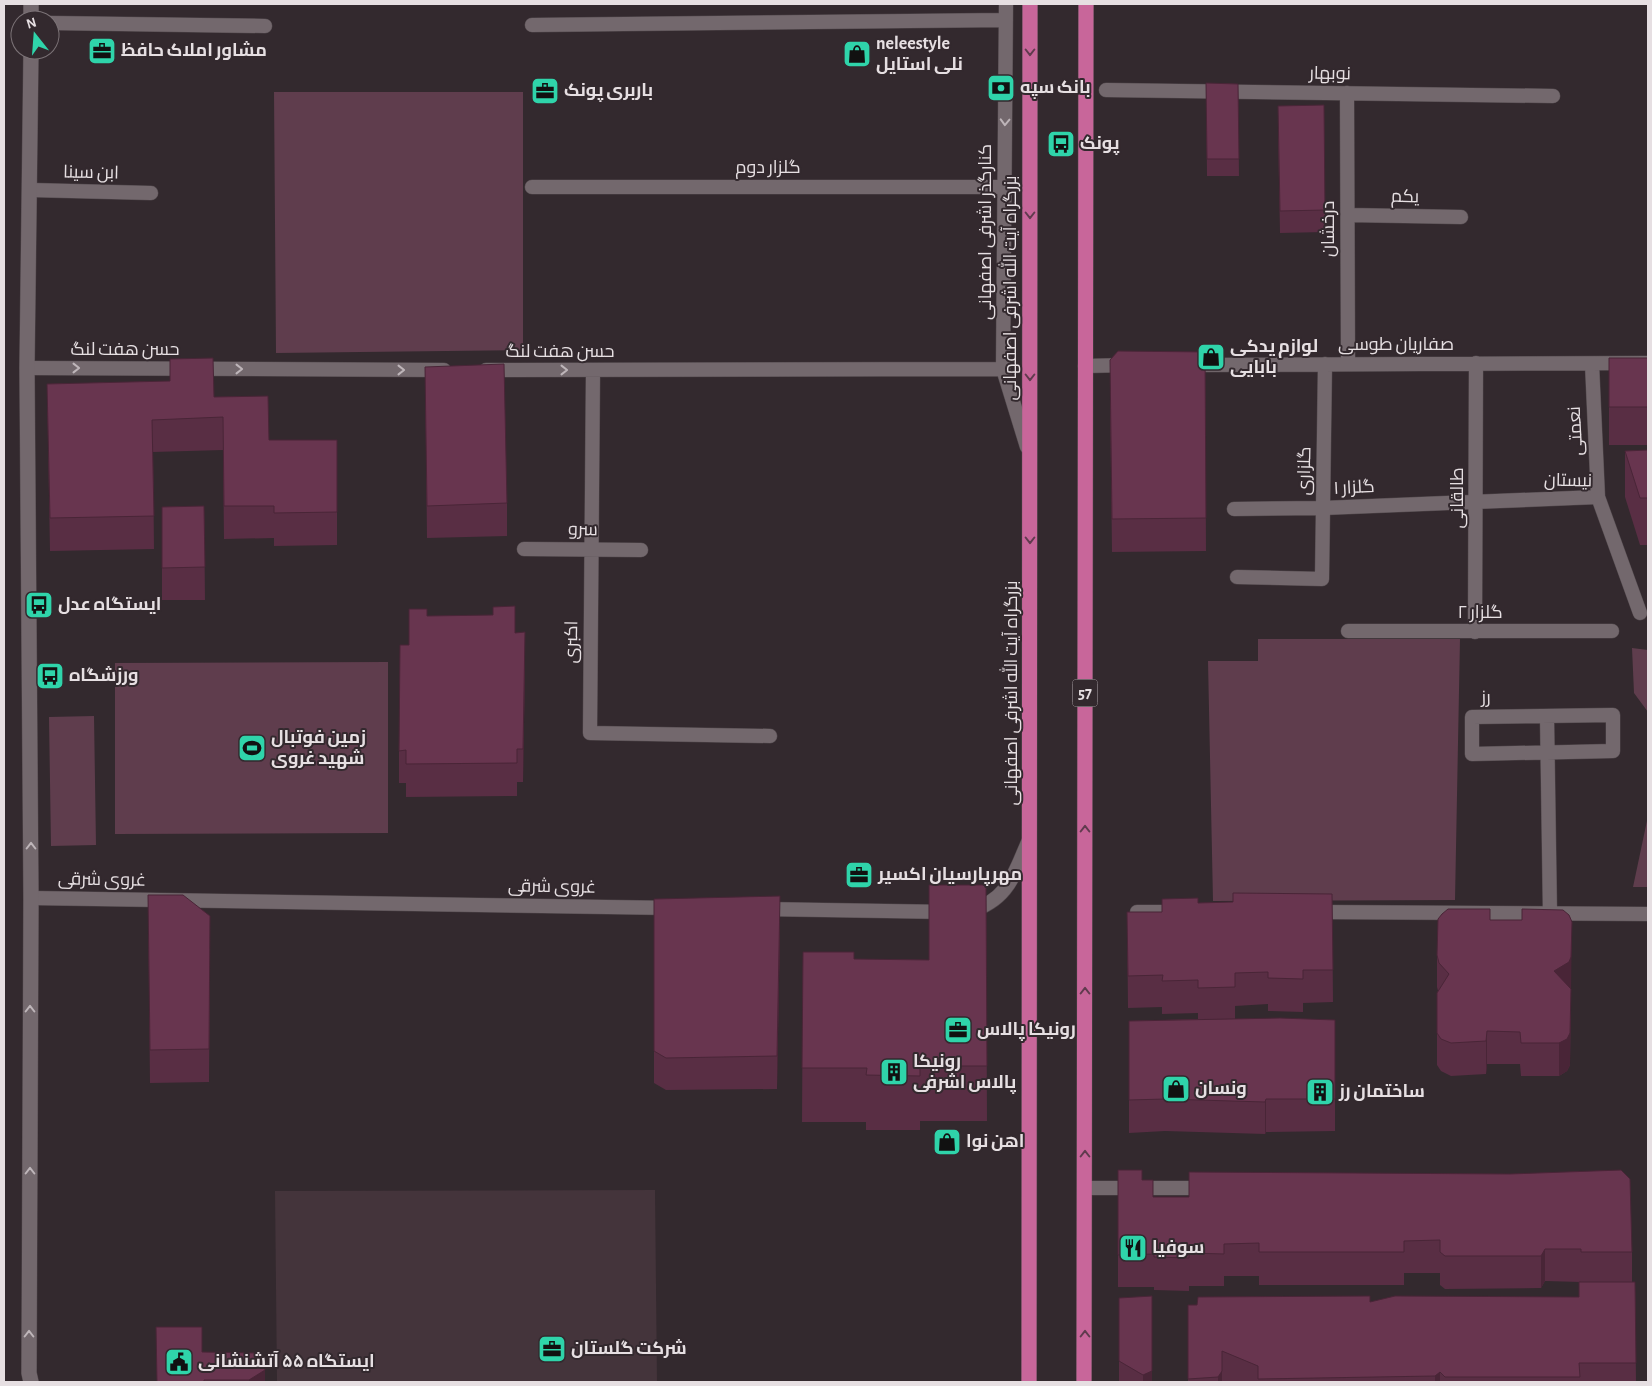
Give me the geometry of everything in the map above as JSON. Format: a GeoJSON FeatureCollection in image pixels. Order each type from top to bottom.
{"type":"FeatureCollection","features":[{"type":"Feature","properties":{"kind":"highway","name":"بزرگراه آیت الله اشرفی اصفهانی"},"geometry":{"type":"LineString","coordinates":[[1028,1378],[1031,835],[1030,4]]}},
{"type":"Feature","properties":{"kind":"highway","name":"57"},"geometry":{"type":"LineString","coordinates":[[1084,1382],[1086,4]]}},
{"type":"Feature","properties":{"kind":"main road"},"geometry":{"type":"LineString","coordinates":[[30,60],[28,368],[31,898],[29,1373],[31,1382]]}},
{"type":"Feature","properties":{"kind":"street","name":"کنارگذر اشرفی اصفهانی"},"geometry":{"type":"LineString","coordinates":[[1006,4],[1007,88],[1003,187],[1003,369],[1030,456]]}},
{"type":"Feature","properties":{"kind":"street"},"geometry":{"type":"LineString","coordinates":[[532,25],[1006,20]]}},
{"type":"Feature","properties":{"kind":"street"},"geometry":{"type":"LineString","coordinates":[[60,23],[265,26]]}},
{"type":"Feature","properties":{"kind":"street","name":"نوبهار"},"geometry":{"type":"LineString","coordinates":[[1106,90],[1553,96]]}},
{"type":"Feature","properties":{"kind":"street","name":"درخشان"},"geometry":{"type":"LineString","coordinates":[[1347,93],[1348,364]]}},
{"type":"Feature","properties":{"kind":"street","name":"گلزار دوم"},"geometry":{"type":"LineString","coordinates":[[532,187],[1003,187]]}},
{"type":"Feature","properties":{"kind":"street","name":"ابن سینا"},"geometry":{"type":"LineString","coordinates":[[30,190],[151,193]]}},
{"type":"Feature","properties":{"kind":"street","name":"یکم"},"geometry":{"type":"LineString","coordinates":[[1348,214],[1461,217]]}},
{"type":"Feature","properties":{"kind":"street","name":"صفاریان طوسی"},"geometry":{"type":"LineString","coordinates":[[1171,365],[1648,363]]}},
{"type":"Feature","properties":{"kind":"street","name":"گلزاری"},"geometry":{"type":"LineString","coordinates":[[1236,578],[1322,579],[1325,364]]}},
{"type":"Feature","properties":{"kind":"street","name":"طالقانی"},"geometry":{"type":"LineString","coordinates":[[1475,632],[1477,501],[1476,364]]}},
{"type":"Feature","properties":{"kind":"street","name":"نعمتی"},"geometry":{"type":"LineString","coordinates":[[1592,364],[1598,497]]}},
{"type":"Feature","properties":{"kind":"street"},"geometry":{"type":"LineString","coordinates":[[1085,366],[1142,365]]}},
{"type":"Feature","properties":{"kind":"street","name":"حسن هفت لنگ"},"geometry":{"type":"LineString","coordinates":[[28,368],[454,370]]}},
{"type":"Feature","properties":{"kind":"street","name":"حسن هفت لنگ"},"geometry":{"type":"LineString","coordinates":[[474,370],[1003,369]]}},
{"type":"Feature","properties":{"kind":"street","name":"اکبری"},"geometry":{"type":"LineString","coordinates":[[593,370],[590,733],[770,736]]}},
{"type":"Feature","properties":{"kind":"street","name":"نیستان"},"geometry":{"type":"LineString","coordinates":[[1477,501],[1598,497],[1640,613]]}},
{"type":"Feature","properties":{"kind":"street","name":"گلزار ۱"},"geometry":{"type":"LineString","coordinates":[[1234,509],[1323,508],[1477,501]]}},
{"type":"Feature","properties":{"kind":"street","name":"سرو"},"geometry":{"type":"LineString","coordinates":[[524,548],[641,550]]}},
{"type":"Feature","properties":{"kind":"street","name":"گلزار ۲"},"geometry":{"type":"LineString","coordinates":[[1348,631],[1612,631]]}},
{"type":"Feature","properties":{"kind":"street","name":"رز"},"geometry":{"type":"LineString","coordinates":[[1613,715],[1613,752],[1548,752],[1472,754],[1472,717],[1613,715]]}},
{"type":"Feature","properties":{"kind":"street"},"geometry":{"type":"LineString","coordinates":[[1547,716],[1550,914]]}},
{"type":"Feature","properties":{"kind":"street"},"geometry":{"type":"LineString","coordinates":[[753,909],[968,912],[990,904],[1003,894],[1015,873],[1031,835]]}},
{"type":"Feature","properties":{"kind":"street","name":"غروی شرقی"},"geometry":{"type":"LineString","coordinates":[[31,898],[684,908]]}},
{"type":"Feature","properties":{"kind":"street"},"geometry":{"type":"LineString","coordinates":[[1137,912],[1186,912]]}},
{"type":"Feature","properties":{"kind":"street"},"geometry":{"type":"LineString","coordinates":[[1304,912],[1648,914]]}},
{"type":"Feature","properties":{"kind":"street"},"geometry":{"type":"LineString","coordinates":[[1085,1188],[1225,1188]]}},
{"type":"Feature","properties":{"kind":"shaded area"},"geometry":{"type":"Polygon","coordinates":[[[274,92],[523,92],[523,350],[276,353],[274,92]]]}},
{"type":"Feature","properties":{"kind":"shaded area"},"geometry":{"type":"Polygon","coordinates":[[[1258,639],[1460,639],[1455,900],[1213,901],[1208,661],[1258,661],[1258,639]]]}},
{"type":"Feature","properties":{"kind":"shaded area"},"geometry":{"type":"Polygon","coordinates":[[[1632,648],[1648,650],[1648,712],[1634,693],[1632,648]]]}},
{"type":"Feature","properties":{"kind":"shaded area","name":"زمین فوتبال شهید غروی"},"geometry":{"type":"Polygon","coordinates":[[[388,662],[388,833],[115,834],[115,663],[388,662]]]}},
{"type":"Feature","properties":{"kind":"shaded area"},"geometry":{"type":"Polygon","coordinates":[[[94,716],[96,845],[51,846],[49,717],[94,716]]]}},
{"type":"Feature","properties":{"kind":"shaded area"},"geometry":{"type":"Polygon","coordinates":[[[1648,816],[1648,887],[1633,887],[1648,816]]]}},
{"type":"Feature","properties":{"kind":"shaded area"},"geometry":{"type":"Polygon","coordinates":[[[655,1190],[657,1382],[277,1382],[275,1191],[655,1190]]]}},
{"type":"Feature","properties":{"kind":"building"},"geometry":{"type":"Polygon","coordinates":[[[1206,83],[1238,84],[1239,159],[1207,159],[1206,83]]]}},
{"type":"Feature","properties":{"kind":"building"},"geometry":{"type":"Polygon","coordinates":[[[1324,105],[1325,210],[1280,211],[1278,106],[1324,105]]]}},
{"type":"Feature","properties":{"kind":"building"},"geometry":{"type":"Polygon","coordinates":[[[1118,351],[1205,352],[1206,518],[1112,519],[1110,360],[1118,351]]]}},
{"type":"Feature","properties":{"kind":"building"},"geometry":{"type":"Polygon","coordinates":[[[213,358],[214,397],[268,396],[269,440],[337,440],[337,512],[274,513],[274,506],[224,506],[223,417],[152,420],[154,516],[50,518],[47,384],[170,381],[170,359],[213,358]]]}},
{"type":"Feature","properties":{"kind":"building"},"geometry":{"type":"Polygon","coordinates":[[[1609,358],[1648,358],[1648,407],[1609,407],[1609,358]]]}},
{"type":"Feature","properties":{"kind":"building"},"geometry":{"type":"Polygon","coordinates":[[[504,364],[507,503],[427,506],[425,367],[504,364]]]}},
{"type":"Feature","properties":{"kind":"building"},"geometry":{"type":"Polygon","coordinates":[[[1648,450],[1648,498],[1640,498],[1625,451],[1648,450]]]}},
{"type":"Feature","properties":{"kind":"building"},"geometry":{"type":"Polygon","coordinates":[[[204,506],[205,567],[162,568],[162,507],[204,506]]]}},
{"type":"Feature","properties":{"kind":"building"},"geometry":{"type":"Polygon","coordinates":[[[515,606],[515,633],[525,632],[523,749],[517,749],[517,763],[406,764],[406,750],[399,751],[400,645],[409,645],[409,609],[427,609],[427,616],[493,615],[493,607],[515,606]]]}},
{"type":"Feature","properties":{"kind":"building"},"geometry":{"type":"Polygon","coordinates":[[[929,885],[986,885],[987,1066],[920,1066],[920,1076],[866,1075],[867,1068],[802,1068],[803,952],[854,952],[854,959],[929,960],[929,885]]]}},
{"type":"Feature","properties":{"kind":"building"},"geometry":{"type":"Polygon","coordinates":[[[1233,893],[1332,894],[1333,970],[1303,970],[1303,979],[1268,978],[1268,972],[1235,973],[1235,987],[1198,988],[1198,980],[1162,981],[1163,975],[1128,976],[1127,912],[1162,912],[1162,899],[1198,898],[1198,903],[1233,902],[1233,893]]]}},
{"type":"Feature","properties":{"kind":"building"},"geometry":{"type":"Polygon","coordinates":[[[148,895],[183,895],[210,916],[209,1049],[150,1050],[148,895]]]}},
{"type":"Feature","properties":{"kind":"building"},"geometry":{"type":"Polygon","coordinates":[[[780,896],[777,1056],[666,1058],[654,1051],[654,899],[780,896]]]}},
{"type":"Feature","properties":{"kind":"building"},"geometry":{"type":"Polygon","coordinates":[[[1448,909],[1490,909],[1490,920],[1522,920],[1522,909],[1563,910],[1569,915],[1572,922],[1571,957],[1569,962],[1554,971],[1571,989],[1570,1033],[1567,1039],[1559,1043],[1521,1043],[1520,1032],[1487,1031],[1486,1041],[1451,1043],[1441,1039],[1437,1033],[1437,993],[1449,974],[1439,963],[1437,955],[1438,919],[1448,909]]]}},
{"type":"Feature","properties":{"kind":"building"},"geometry":{"type":"Polygon","coordinates":[[[1280,1018],[1335,1020],[1335,1099],[1266,1099],[1265,1102],[1165,1099],[1129,1100],[1129,1021],[1280,1018]]]}},
{"type":"Feature","properties":{"kind":"building"},"geometry":{"type":"Polygon","coordinates":[[[1118,1170],[1142,1170],[1142,1180],[1153,1180],[1153,1197],[1189,1197],[1189,1172],[1510,1174],[1621,1170],[1630,1179],[1632,1252],[1581,1252],[1581,1249],[1545,1249],[1541,1256],[1445,1256],[1440,1252],[1440,1240],[1404,1241],[1404,1252],[1259,1252],[1259,1243],[1224,1244],[1224,1254],[1189,1253],[1189,1258],[1154,1257],[1154,1254],[1118,1255],[1118,1170]]]}},
{"type":"Feature","properties":{"kind":"building"},"geometry":{"type":"Polygon","coordinates":[[[1579,1282],[1635,1282],[1636,1363],[1579,1363],[1580,1377],[1445,1377],[1440,1372],[1435,1376],[1258,1379],[1258,1366],[1222,1351],[1222,1371],[1218,1377],[1188,1379],[1188,1305],[1197,1305],[1198,1297],[1370,1296],[1370,1302],[1395,1296],[1579,1297],[1579,1282]]]}},
{"type":"Feature","properties":{"kind":"building"},"geometry":{"type":"Polygon","coordinates":[[[1152,1296],[1152,1371],[1143,1375],[1119,1361],[1119,1298],[1152,1296]]]}},
{"type":"Feature","properties":{"kind":"building"},"geometry":{"type":"Polygon","coordinates":[[[156,1327],[202,1327],[202,1352],[255,1353],[265,1361],[265,1370],[249,1380],[157,1382],[156,1327]]]}},
{"type":"Feature","properties":{"kind":"place","name":"مشاور املاک حافظ"},"geometry":{"type":"Point","coordinates":[102,51]}},
{"type":"Feature","properties":{"kind":"place","name":"neleestyle نلی استایل"},"geometry":{"type":"Point","coordinates":[857,54]}},
{"type":"Feature","properties":{"kind":"place","name":"بانک سپه"},"geometry":{"type":"Point","coordinates":[1001,88]}},
{"type":"Feature","properties":{"kind":"place","name":"باربری پونک"},"geometry":{"type":"Point","coordinates":[545,91]}},
{"type":"Feature","properties":{"kind":"place","name":"پونک"},"geometry":{"type":"Point","coordinates":[1061,144]}},
{"type":"Feature","properties":{"kind":"place","name":"لوازم یدکی بابایی"},"geometry":{"type":"Point","coordinates":[1211,357]}},
{"type":"Feature","properties":{"kind":"place","name":"ایستگاه عدل"},"geometry":{"type":"Point","coordinates":[39,605]}},
{"type":"Feature","properties":{"kind":"place","name":"ورزشگاه"},"geometry":{"type":"Point","coordinates":[50,676]}},
{"type":"Feature","properties":{"kind":"place","name":"زمین فوتبال شهید غروی"},"geometry":{"type":"Point","coordinates":[252,748]}},
{"type":"Feature","properties":{"kind":"place","name":"مهرپارسیان اکسیر"},"geometry":{"type":"Point","coordinates":[859,875]}},
{"type":"Feature","properties":{"kind":"place","name":"رونیکا پالاس"},"geometry":{"type":"Point","coordinates":[958,1030]}},
{"type":"Feature","properties":{"kind":"place","name":"رونیکا پالاس اشرفی"},"geometry":{"type":"Point","coordinates":[894,1072]}},
{"type":"Feature","properties":{"kind":"place","name":"ونسان"},"geometry":{"type":"Point","coordinates":[1176,1089]}},
{"type":"Feature","properties":{"kind":"place","name":"ساختمان رز"},"geometry":{"type":"Point","coordinates":[1320,1092]}},
{"type":"Feature","properties":{"kind":"place","name":"اهن نوا"},"geometry":{"type":"Point","coordinates":[947,1142]}},
{"type":"Feature","properties":{"kind":"place","name":"سوفیا"},"geometry":{"type":"Point","coordinates":[1133,1248]}},
{"type":"Feature","properties":{"kind":"place","name":"شرکت گلستان"},"geometry":{"type":"Point","coordinates":[552,1349]}},
{"type":"Feature","properties":{"kind":"place","name":"ایستگاه ۵۵ آتشنشانی"},"geometry":{"type":"Point","coordinates":[179,1362]}}]}
